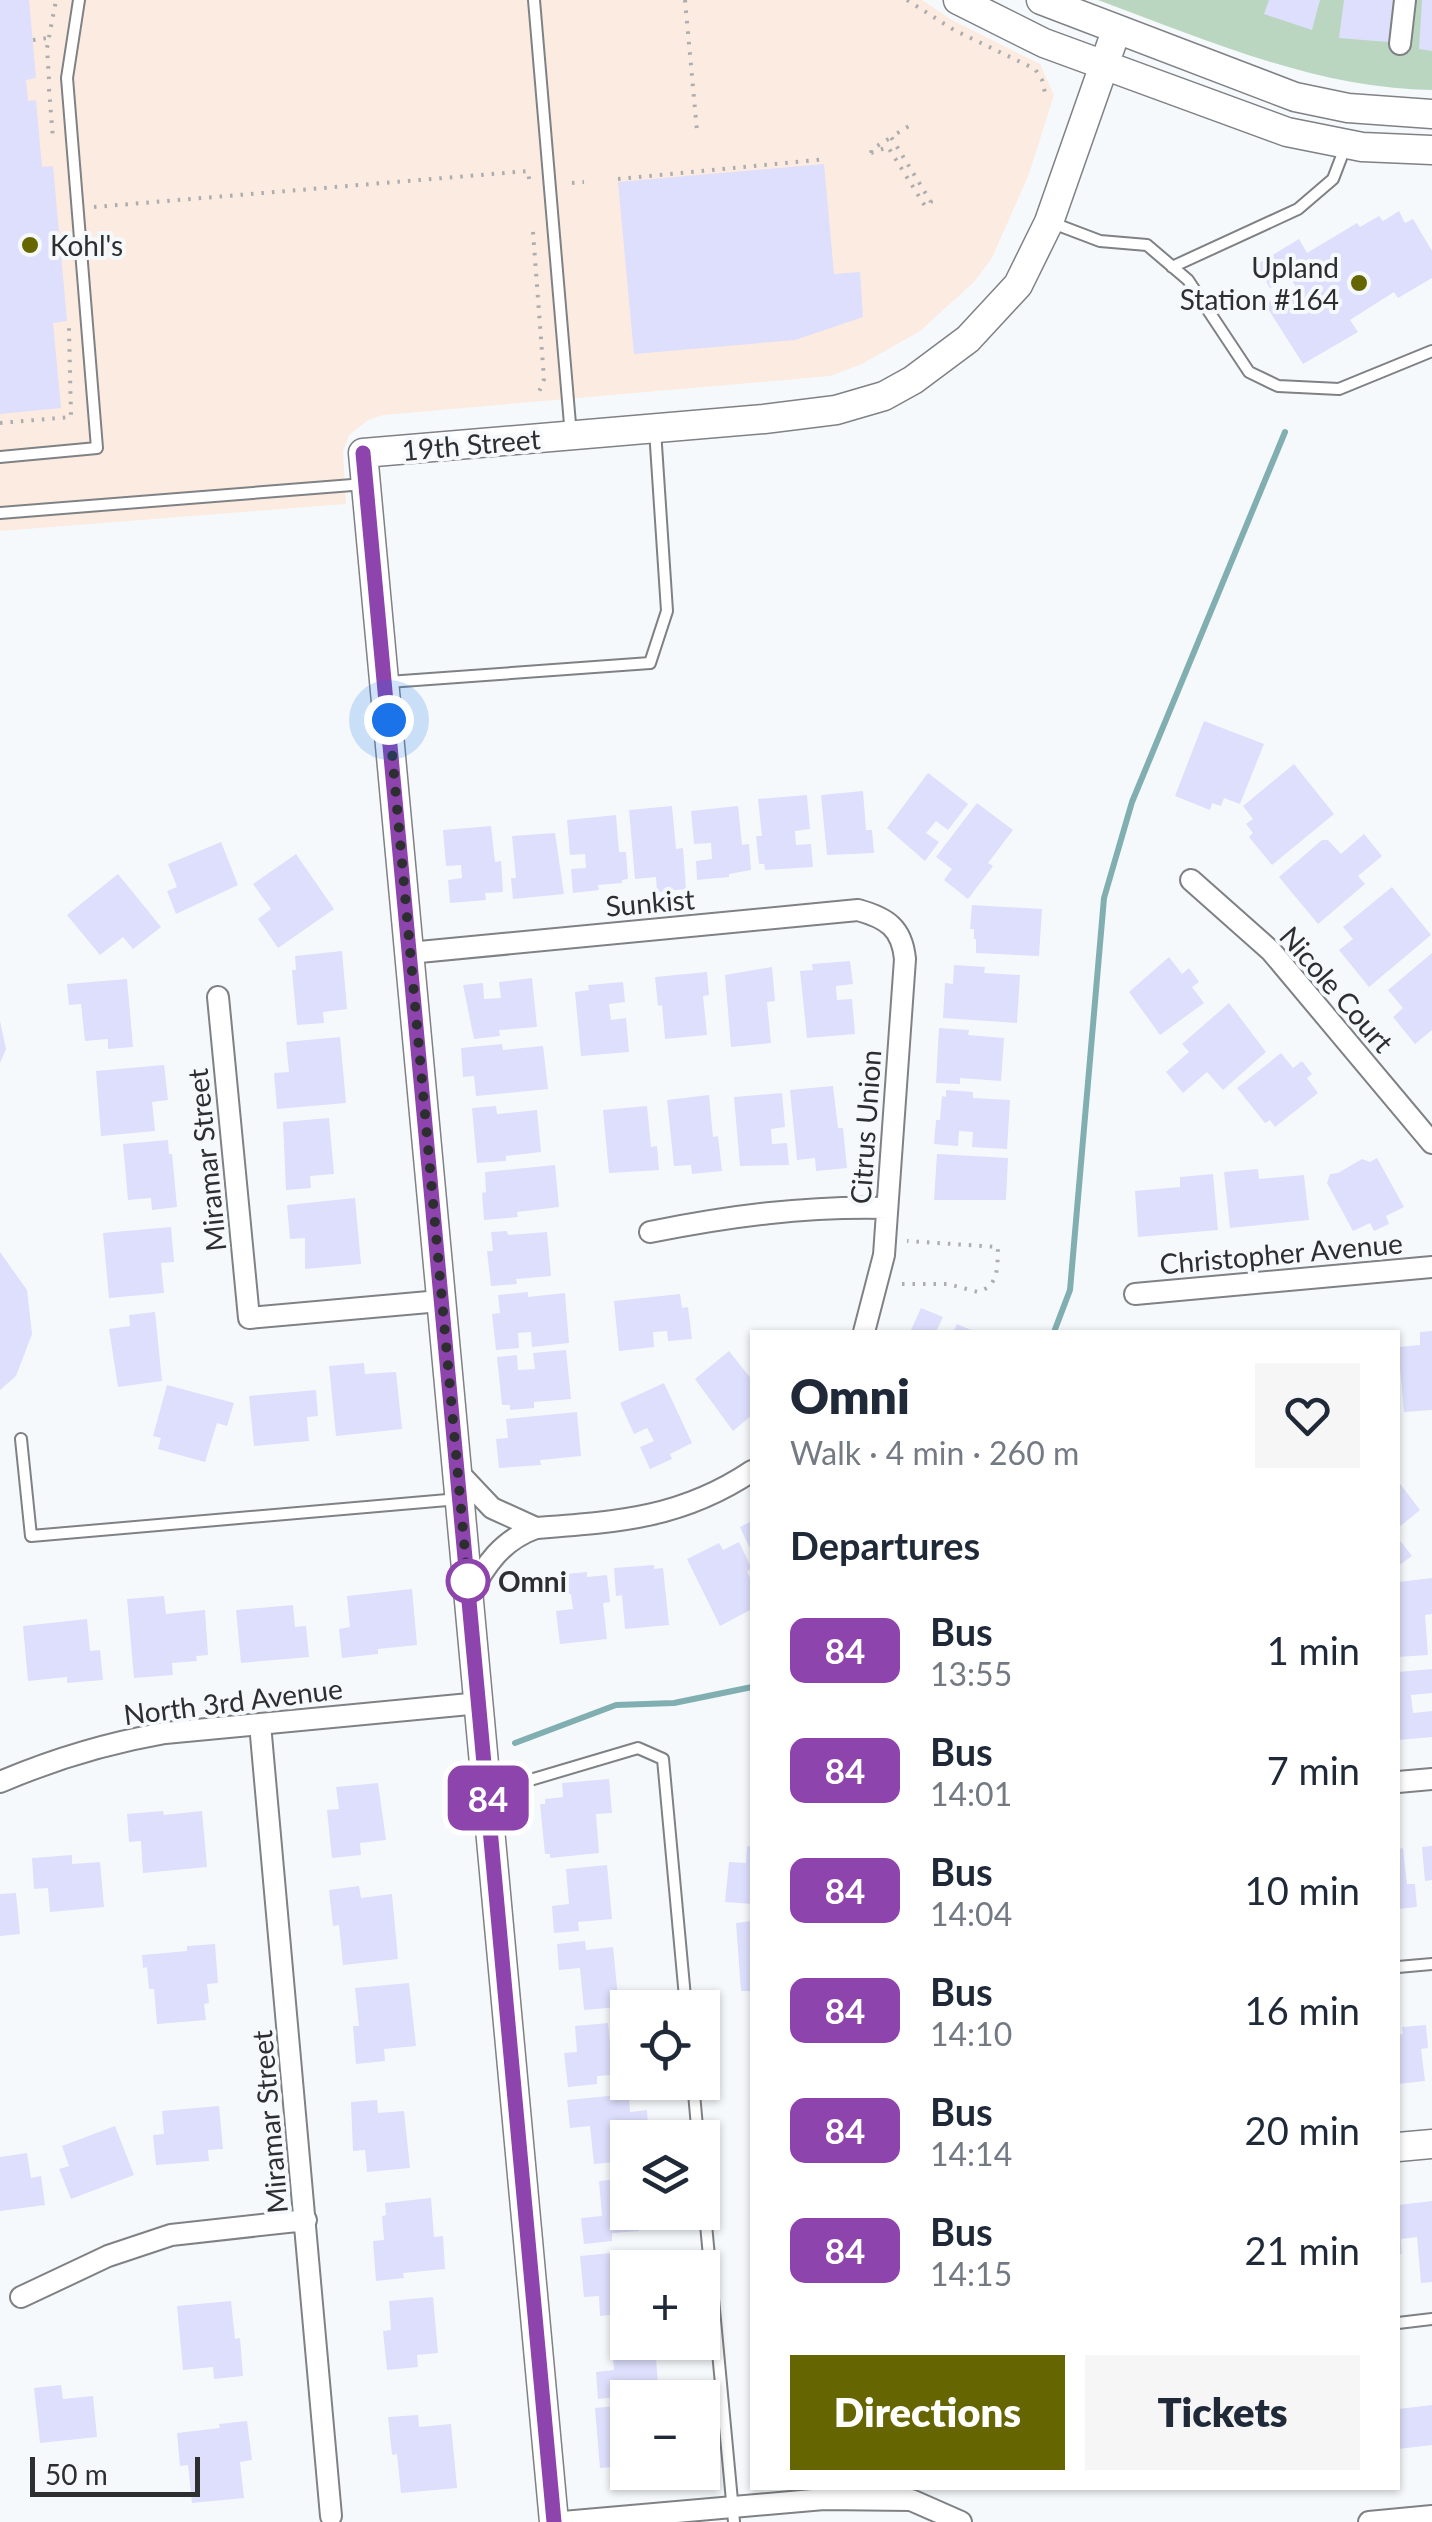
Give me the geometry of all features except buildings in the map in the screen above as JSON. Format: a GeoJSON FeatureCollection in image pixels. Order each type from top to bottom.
{"type":"FeatureCollection","features":[{"type":"Feature","properties":{"kind":"main road"},"geometry":{"type":"LineString","coordinates":[[958,0],[1044,44],[1286,132],[1346,144],[1432,150]]}},
{"type":"Feature","properties":{"kind":"main road"},"geometry":{"type":"LineString","coordinates":[[1040,0],[1295,97],[1348,108],[1432,114]]}},
{"type":"Feature","properties":{"kind":"main road","name":"19th Street"},"geometry":{"type":"LineString","coordinates":[[554,2522],[363,453],[836,410],[884,396],[913,380],[968,339],[1018,285],[1050,222],[1116,30]]}},
{"type":"Feature","properties":{"kind":"main road"},"geometry":{"type":"LineString","coordinates":[[1400,2147],[1432,2144]]}},
{"type":"Feature","properties":{"kind":"street"},"geometry":{"type":"LineString","coordinates":[[1400,44],[1405,0]]}},
{"type":"Feature","properties":{"kind":"street","name":"Nicole Court"},"geometry":{"type":"LineString","coordinates":[[1191,880],[1271,951],[1432,1143]]}},
{"type":"Feature","properties":{"kind":"street","name":"Sunkist"},"geometry":{"type":"LineString","coordinates":[[409,953],[858,910],[894,926]]}},
{"type":"Feature","properties":{"kind":"street","name":"Citrus Union"},"geometry":{"type":"LineString","coordinates":[[865,1330],[884,1255],[905,959],[903,939],[894,926]]}},
{"type":"Feature","properties":{"kind":"street","name":"Miramar Street"},"geometry":{"type":"LineString","coordinates":[[218,997],[249,1318],[440,1301]]}},
{"type":"Feature","properties":{"kind":"street"},"geometry":{"type":"LineString","coordinates":[[650,1232],[782,1210],[826,1206],[887,1208]]}},
{"type":"Feature","properties":{"kind":"street","name":"Christopher Avenue"},"geometry":{"type":"LineString","coordinates":[[1135,1294],[1432,1267]]}},
{"type":"Feature","properties":{"kind":"street"},"geometry":{"type":"LineString","coordinates":[[457,1470],[492,1508],[536,1528]]}},
{"type":"Feature","properties":{"kind":"street"},"geometry":{"type":"LineString","coordinates":[[469,1596],[484,1568],[521,1533],[536,1528],[657,1516],[694,1504],[750,1472]]}},
{"type":"Feature","properties":{"kind":"street","name":"North 3rd Avenue"},"geometry":{"type":"LineString","coordinates":[[0,1782],[56,1758],[165,1733],[480,1702]]}},
{"type":"Feature","properties":{"kind":"street","name":"Miramar Street"},"geometry":{"type":"LineString","coordinates":[[260,1724],[332,2516]]}},
{"type":"Feature","properties":{"kind":"street"},"geometry":{"type":"LineString","coordinates":[[1400,1782],[1432,1778]]}},
{"type":"Feature","properties":{"kind":"street"},"geometry":{"type":"LineString","coordinates":[[21,2297],[108,2256],[170,2235],[306,2220]]}},
{"type":"Feature","properties":{"kind":"street"},"geometry":{"type":"LineString","coordinates":[[563,2522],[733,2514],[824,2499],[910,2494],[961,2522]]}},
{"type":"Feature","properties":{"kind":"street"},"geometry":{"type":"LineString","coordinates":[[1368,2522],[1432,2516]]}},
{"type":"Feature","properties":{"kind":"lane"},"geometry":{"type":"LineString","coordinates":[[0,457],[97,448],[67,78],[80,0]]}},
{"type":"Feature","properties":{"kind":"lane"},"geometry":{"type":"LineString","coordinates":[[534,0],[571,436]]}},
{"type":"Feature","properties":{"kind":"lane"},"geometry":{"type":"LineString","coordinates":[[1172,267],[1298,209],[1333,180],[1346,144]]}},
{"type":"Feature","properties":{"kind":"lane"},"geometry":{"type":"LineString","coordinates":[[1050,222],[1100,241],[1146,246],[1188,280],[1249,372],[1278,386],[1339,389],[1432,351]]}},
{"type":"Feature","properties":{"kind":"lane"},"geometry":{"type":"LineString","coordinates":[[386,682],[650,663],[667,612],[655,429]]}},
{"type":"Feature","properties":{"kind":"lane"},"geometry":{"type":"LineString","coordinates":[[0,513],[366,484]]}},
{"type":"Feature","properties":{"kind":"lane"},"geometry":{"type":"LineString","coordinates":[[22,1439],[32,1536],[460,1499]]}},
{"type":"Feature","properties":{"kind":"lane"},"geometry":{"type":"LineString","coordinates":[[488,1801],[520,1783],[638,1748],[663,1759],[684,1990]]}},
{"type":"Feature","properties":{"kind":"lane"},"geometry":{"type":"LineString","coordinates":[[1400,1966],[1432,1964]]}},
{"type":"Feature","properties":{"kind":"lane"},"geometry":{"type":"LineString","coordinates":[[706,2230],[733,2514]]}},
{"type":"Feature","properties":{"kind":"lane"},"geometry":{"type":"LineString","coordinates":[[1400,2323],[1432,2320]]}},
{"type":"Feature","properties":{"kind":"path"},"geometry":{"type":"LineString","coordinates":[[54,145],[48,38],[56,0]]}},
{"type":"Feature","properties":{"kind":"path"},"geometry":{"type":"LineString","coordinates":[[685,0],[697,131]]}},
{"type":"Feature","properties":{"kind":"path"},"geometry":{"type":"LineString","coordinates":[[908,0],[954,30],[1034,69],[1042,80],[1046,97]]}},
{"type":"Feature","properties":{"kind":"path"},"geometry":{"type":"LineString","coordinates":[[33,40],[48,38]]}},
{"type":"Feature","properties":{"kind":"path"},"geometry":{"type":"LineString","coordinates":[[891,137],[931,202],[925,206],[888,146],[871,153],[891,137],[909,126]]}},
{"type":"Feature","properties":{"kind":"path"},"geometry":{"type":"LineString","coordinates":[[618,179],[826,159]]}},
{"type":"Feature","properties":{"kind":"path"},"geometry":{"type":"LineString","coordinates":[[94,208],[528,171],[530,185]]}},
{"type":"Feature","properties":{"kind":"path"},"geometry":{"type":"LineString","coordinates":[[572,183],[584,182]]}},
{"type":"Feature","properties":{"kind":"path"},"geometry":{"type":"LineString","coordinates":[[534,232],[544,379],[537,397]]}},
{"type":"Feature","properties":{"kind":"path"},"geometry":{"type":"LineString","coordinates":[[0,423],[71,417],[68,312]]}},
{"type":"Feature","properties":{"kind":"path"},"geometry":{"type":"LineString","coordinates":[[902,1284],[948,1284],[978,1292],[991,1286],[997,1271],[998,1246],[907,1241]]}},
{"type":"Feature","properties":{"kind":"shaded area"},"geometry":{"type":"Polygon","coordinates":[[[0,0],[922,0],[952,20],[1040,64],[1054,95],[1029,174],[992,258],[974,282],[920,331],[862,364],[830,376],[383,415],[368,420],[349,435],[343,451],[346,504],[0,531],[0,0]]]}},
{"type":"Feature","properties":{"kind":"green space"},"geometry":{"type":"Polygon","coordinates":[[[1098,0],[1432,0],[1432,90],[1346,81],[1304,71],[1098,0]]]}},
{"type":"Feature","properties":{"kind":"waterway"},"geometry":{"type":"LineString","coordinates":[[1055,1330],[1070,1290],[1104,898],[1132,802],[1285,432]]}},
{"type":"Feature","properties":{"kind":"waterway"},"geometry":{"type":"LineString","coordinates":[[515,1743],[616,1705],[674,1703],[750,1687]]}},
{"type":"Feature","properties":{"kind":"bus line","name":"84"},"geometry":{"type":"LineString","coordinates":[[363,453],[554,2522]]}},
{"type":"Feature","properties":{"kind":"place","name":"Kohl's"},"geometry":{"type":"Point","coordinates":[30,245]}},
{"type":"Feature","properties":{"kind":"place","name":"Upland Station #164"},"geometry":{"type":"Point","coordinates":[1359,283]}},
{"type":"Feature","properties":{"kind":"place","name":"Omni"},"geometry":{"type":"Point","coordinates":[468,1581]}},
{"type":"Feature","properties":{"kind":"route"},"geometry":{"type":"LineString","coordinates":[[389,720],[469,1596],[468,1581]]}}]}
